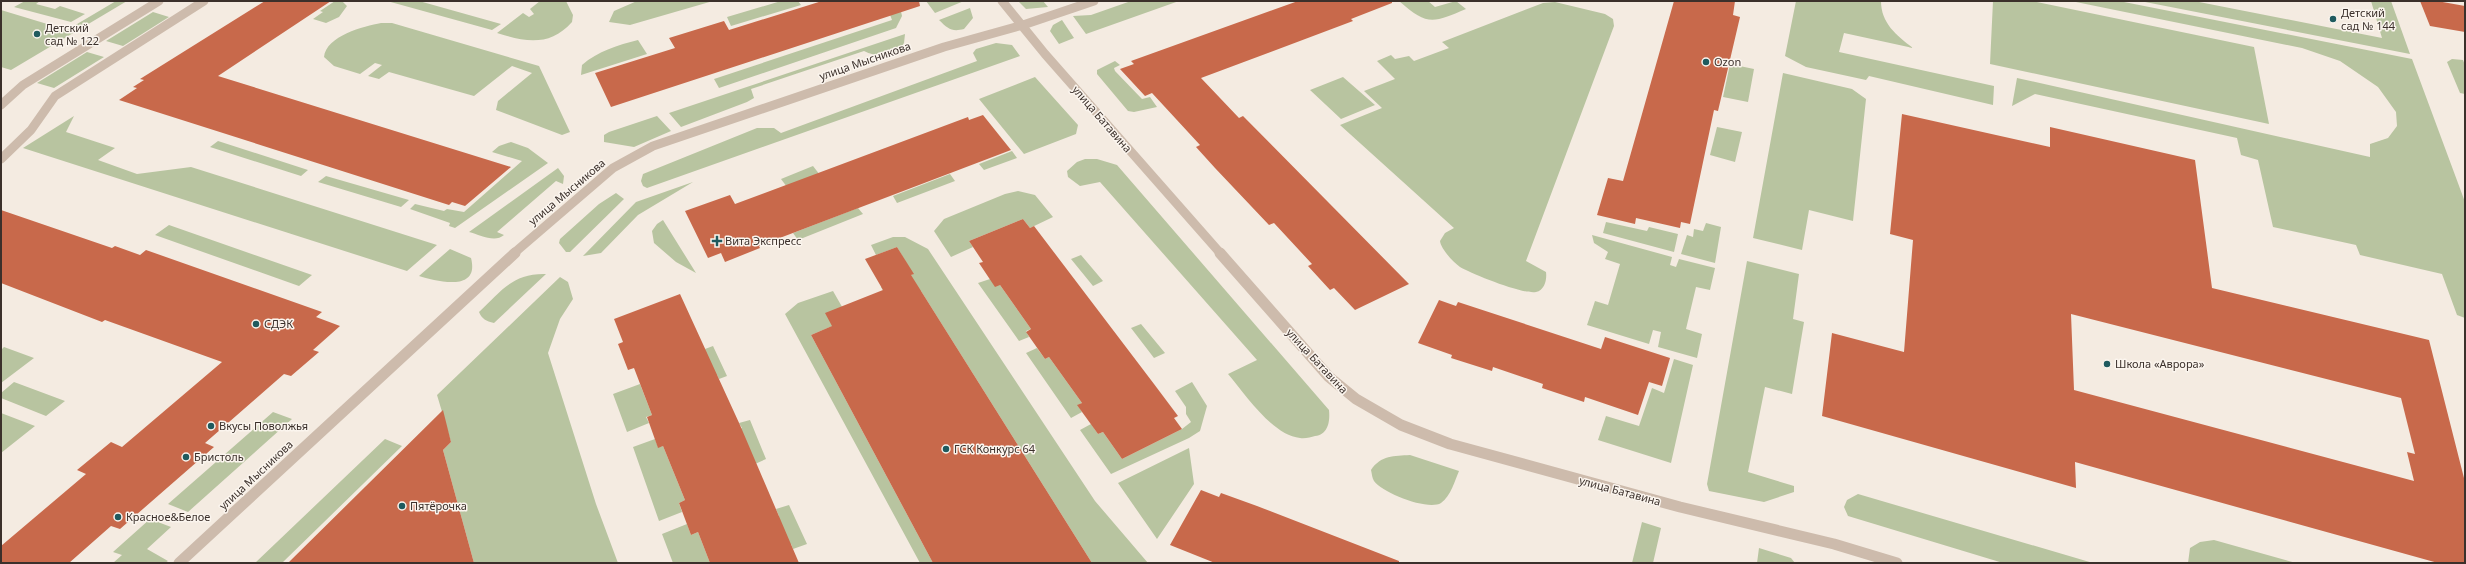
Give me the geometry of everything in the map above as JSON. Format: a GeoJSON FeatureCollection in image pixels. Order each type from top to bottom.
{"type":"FeatureCollection","features":[{"type":"Feature","properties":{"kind":"street"},"geometry":{"type":"LineString","coordinates":[[1,105],[23,85],[159,1]]}},
{"type":"Feature","properties":{"kind":"street"},"geometry":{"type":"LineString","coordinates":[[1,159],[13,152],[55,96],[204,1]]}},
{"type":"Feature","properties":{"kind":"street","name":"улица Батавина"},"geometry":{"type":"LineString","coordinates":[[1002,1],[1045,54],[1329,377],[1349,396],[1380,415],[1414,432],[1450,444],[1680,508],[1834,544],[1897,563]]}},
{"type":"Feature","properties":{"kind":"street","name":"улица Мысникова"},"geometry":{"type":"LineString","coordinates":[[179,563],[510,257],[613,168],[661,143],[944,47],[1023,25],[1094,1]]}},
{"type":"Feature","properties":{"kind":"green space"},"geometry":{"type":"Polygon","coordinates":[[[25,1],[40,1],[36,4],[55,9],[60,6],[85,14],[71,22],[14,7],[25,1]]]}},
{"type":"Feature","properties":{"kind":"green space"},"geometry":{"type":"Polygon","coordinates":[[[116,1],[127,1],[11,70],[1,67],[1,10],[67,30],[116,1]]]}},
{"type":"Feature","properties":{"kind":"green space"},"geometry":{"type":"Polygon","coordinates":[[[335,1],[342,1],[347,6],[339,17],[326,23],[313,19],[323,12],[320,11],[335,1]]]}},
{"type":"Feature","properties":{"kind":"green space"},"geometry":{"type":"Polygon","coordinates":[[[387,1],[419,1],[501,24],[492,30],[387,1]]]}},
{"type":"Feature","properties":{"kind":"green space"},"geometry":{"type":"Polygon","coordinates":[[[540,1],[566,1],[573,15],[572,22],[555,36],[546,39],[517,39],[497,33],[523,13],[529,17],[534,14],[530,9],[540,1]]]}},
{"type":"Feature","properties":{"kind":"green space"},"geometry":{"type":"Polygon","coordinates":[[[637,1],[713,1],[630,25],[609,22],[614,11],[637,1]]]}},
{"type":"Feature","properties":{"kind":"green space"},"geometry":{"type":"Polygon","coordinates":[[[781,1],[798,1],[801,5],[731,26],[727,17],[781,1]]]}},
{"type":"Feature","properties":{"kind":"green space"},"geometry":{"type":"Polygon","coordinates":[[[926,1],[964,1],[935,13],[926,1]]]}},
{"type":"Feature","properties":{"kind":"green space"},"geometry":{"type":"Polygon","coordinates":[[[1018,1],[1043,1],[1048,7],[1026,9],[1018,1]]]}},
{"type":"Feature","properties":{"kind":"green space"},"geometry":{"type":"Polygon","coordinates":[[[1131,1],[1179,1],[1086,34],[1073,16],[1091,15],[1131,1]]]}},
{"type":"Feature","properties":{"kind":"green space"},"geometry":{"type":"Polygon","coordinates":[[[1399,1],[1428,1],[1435,7],[1456,1],[1466,9],[1446,17],[1431,20],[1417,15],[1399,1]]]}},
{"type":"Feature","properties":{"kind":"green space"},"geometry":{"type":"Polygon","coordinates":[[[1796,1],[1881,1],[1884,16],[1891,28],[1913,48],[1844,33],[1839,52],[1994,86],[1993,105],[1869,76],[1866,80],[1806,67],[1785,56],[1796,1]]]}},
{"type":"Feature","properties":{"kind":"green space"},"geometry":{"type":"Polygon","coordinates":[[[1993,1],[2032,1],[2254,47],[2269,124],[1990,64],[1993,1]]]}},
{"type":"Feature","properties":{"kind":"green space"},"geometry":{"type":"Polygon","coordinates":[[[2071,1],[2119,1],[2412,59],[2465,202],[2465,318],[2457,315],[2442,274],[2360,255],[2356,245],[2273,227],[2258,160],[2241,155],[2237,138],[2035,94],[2012,106],[2017,78],[2370,157],[2370,144],[2388,138],[2397,126],[2396,112],[2378,87],[2340,61],[2302,48],[2071,1]]]}},
{"type":"Feature","properties":{"kind":"green space"},"geometry":{"type":"Polygon","coordinates":[[[2140,1],[2194,1],[2382,38],[2371,1],[2391,1],[2410,54],[2140,1]]]}},
{"type":"Feature","properties":{"kind":"green space"},"geometry":{"type":"Polygon","coordinates":[[[1555,2],[1605,14],[1613,19],[1614,26],[1526,261],[1546,272],[1546,281],[1542,289],[1536,292],[1530,292],[1486,279],[1457,265],[1445,251],[1440,241],[1445,233],[1454,228],[1340,125],[1382,108],[1364,91],[1395,79],[1377,61],[1391,55],[1395,59],[1409,56],[1414,61],[1449,48],[1442,42],[1543,3],[1555,2]]]}},
{"type":"Feature","properties":{"kind":"green space"},"geometry":{"type":"Polygon","coordinates":[[[900,7],[902,16],[896,28],[719,88],[714,79],[892,20],[889,12],[900,7]]]}},
{"type":"Feature","properties":{"kind":"green space"},"geometry":{"type":"Polygon","coordinates":[[[970,8],[973,18],[964,29],[950,29],[939,20],[970,8]]]}},
{"type":"Feature","properties":{"kind":"green space"},"geometry":{"type":"Polygon","coordinates":[[[153,12],[169,17],[123,46],[106,41],[153,12]]]}},
{"type":"Feature","properties":{"kind":"green space"},"geometry":{"type":"Polygon","coordinates":[[[1062,20],[1074,38],[1059,44],[1050,31],[1053,25],[1062,20]]]}},
{"type":"Feature","properties":{"kind":"green space"},"geometry":{"type":"Polygon","coordinates":[[[381,23],[392,23],[539,66],[570,132],[562,135],[496,110],[498,101],[532,73],[512,66],[474,96],[389,72],[379,79],[368,76],[382,65],[375,63],[360,74],[334,66],[324,57],[326,50],[331,43],[338,38],[347,33],[381,23]]]}},
{"type":"Feature","properties":{"kind":"green space"},"geometry":{"type":"Polygon","coordinates":[[[905,34],[904,43],[901,48],[892,54],[881,56],[864,51],[751,89],[754,98],[747,102],[681,127],[669,113],[905,34]]]}},
{"type":"Feature","properties":{"kind":"green space"},"geometry":{"type":"Polygon","coordinates":[[[638,40],[647,54],[581,75],[582,65],[601,52],[638,40]]]}},
{"type":"Feature","properties":{"kind":"green space"},"geometry":{"type":"Polygon","coordinates":[[[996,43],[1012,45],[1020,56],[647,188],[643,186],[641,181],[643,174],[757,128],[774,128],[781,133],[977,61],[973,53],[976,49],[996,43]]]}},
{"type":"Feature","properties":{"kind":"green space"},"geometry":{"type":"Polygon","coordinates":[[[87,52],[104,57],[54,88],[37,83],[87,52]]]}},
{"type":"Feature","properties":{"kind":"green space"},"geometry":{"type":"Polygon","coordinates":[[[2452,59],[2463,60],[2465,65],[2465,94],[2460,93],[2447,62],[2452,59]]]}},
{"type":"Feature","properties":{"kind":"green space"},"geometry":{"type":"Polygon","coordinates":[[[1115,61],[1120,65],[1114,68],[1115,71],[1142,99],[1150,97],[1157,107],[1134,112],[1128,111],[1097,74],[1097,70],[1115,61]]]}},
{"type":"Feature","properties":{"kind":"green space"},"geometry":{"type":"Polygon","coordinates":[[[1730,64],[1754,69],[1748,102],[1723,97],[1730,64]]]}},
{"type":"Feature","properties":{"kind":"green space"},"geometry":{"type":"Polygon","coordinates":[[[1783,73],[1852,89],[1866,99],[1853,221],[1809,210],[1802,250],[1753,238],[1783,73]]]}},
{"type":"Feature","properties":{"kind":"green space"},"geometry":{"type":"Polygon","coordinates":[[[1035,77],[1078,125],[1076,134],[1024,154],[979,99],[1035,77]]]}},
{"type":"Feature","properties":{"kind":"green space"},"geometry":{"type":"Polygon","coordinates":[[[1343,77],[1375,105],[1341,119],[1310,90],[1343,77]]]}},
{"type":"Feature","properties":{"kind":"green space"},"geometry":{"type":"Polygon","coordinates":[[[74,116],[66,132],[115,148],[98,160],[137,174],[191,167],[437,245],[407,271],[23,148],[74,116]]]}},
{"type":"Feature","properties":{"kind":"green space"},"geometry":{"type":"Polygon","coordinates":[[[657,116],[671,131],[634,147],[604,142],[604,135],[609,132],[657,116]]]}},
{"type":"Feature","properties":{"kind":"green space"},"geometry":{"type":"Polygon","coordinates":[[[1717,127],[1742,132],[1735,162],[1710,155],[1717,127]]]}},
{"type":"Feature","properties":{"kind":"green space"},"geometry":{"type":"Polygon","coordinates":[[[218,141],[308,170],[301,176],[210,147],[218,141]]]}},
{"type":"Feature","properties":{"kind":"green space"},"geometry":{"type":"Polygon","coordinates":[[[511,142],[528,148],[548,163],[455,228],[449,226],[450,223],[410,209],[415,204],[444,211],[447,209],[464,212],[522,161],[492,152],[499,146],[511,142]]]}},
{"type":"Feature","properties":{"kind":"green space"},"geometry":{"type":"Polygon","coordinates":[[[1012,151],[1017,158],[984,170],[979,164],[1012,151]]]}},
{"type":"Feature","properties":{"kind":"green space"},"geometry":{"type":"Polygon","coordinates":[[[1085,159],[1097,159],[1117,165],[1329,410],[1329,422],[1326,430],[1320,435],[1304,438],[1290,435],[1279,430],[1269,422],[1251,402],[1228,374],[1257,360],[1100,182],[1080,186],[1068,177],[1067,171],[1077,162],[1085,159]]]}},
{"type":"Feature","properties":{"kind":"green space"},"geometry":{"type":"Polygon","coordinates":[[[813,166],[820,175],[787,187],[781,179],[813,166]]]}},
{"type":"Feature","properties":{"kind":"green space"},"geometry":{"type":"Polygon","coordinates":[[[558,168],[564,176],[563,184],[556,181],[497,232],[504,235],[492,238],[469,232],[558,168]]]}},
{"type":"Feature","properties":{"kind":"green space"},"geometry":{"type":"Polygon","coordinates":[[[950,174],[955,181],[897,203],[893,196],[950,174]]]}},
{"type":"Feature","properties":{"kind":"green space"},"geometry":{"type":"Polygon","coordinates":[[[326,176],[409,200],[401,207],[318,182],[326,176]]]}},
{"type":"Feature","properties":{"kind":"green space"},"geometry":{"type":"Polygon","coordinates":[[[693,182],[638,215],[601,253],[583,256],[636,202],[693,182]]]}},
{"type":"Feature","properties":{"kind":"green space"},"geometry":{"type":"Polygon","coordinates":[[[1018,191],[1035,195],[1053,217],[1030,228],[1023,219],[969,241],[973,247],[951,257],[934,231],[944,219],[1005,194],[1018,191]]]}},
{"type":"Feature","properties":{"kind":"green space"},"geometry":{"type":"Polygon","coordinates":[[[616,193],[624,199],[570,252],[566,252],[559,243],[560,239],[599,204],[616,193]]]}},
{"type":"Feature","properties":{"kind":"green space"},"geometry":{"type":"Polygon","coordinates":[[[858,208],[863,214],[798,240],[793,233],[858,208]]]}},
{"type":"Feature","properties":{"kind":"green space"},"geometry":{"type":"Polygon","coordinates":[[[663,220],[696,273],[676,262],[654,243],[652,231],[657,224],[663,220]]]}},
{"type":"Feature","properties":{"kind":"green space"},"geometry":{"type":"Polygon","coordinates":[[[1606,222],[1647,231],[1649,227],[1678,234],[1674,252],[1603,233],[1606,222]]]}},
{"type":"Feature","properties":{"kind":"green space"},"geometry":{"type":"Polygon","coordinates":[[[1706,223],[1721,227],[1715,263],[1681,254],[1687,235],[1693,237],[1694,229],[1703,231],[1706,223]]]}},
{"type":"Feature","properties":{"kind":"green space"},"geometry":{"type":"Polygon","coordinates":[[[169,225],[312,275],[299,286],[155,235],[169,225]]]}},
{"type":"Feature","properties":{"kind":"green space"},"geometry":{"type":"Polygon","coordinates":[[[1592,235],[1672,257],[1670,265],[1676,267],[1679,259],[1715,268],[1710,290],[1696,287],[1686,329],[1702,334],[1697,358],[1658,347],[1661,332],[1653,330],[1649,344],[1587,325],[1595,301],[1608,305],[1620,264],[1605,259],[1608,252],[1594,243],[1592,235]]]}},
{"type":"Feature","properties":{"kind":"green space"},"geometry":{"type":"Polygon","coordinates":[[[893,237],[905,237],[928,249],[1095,501],[1148,563],[1092,563],[921,291],[890,303],[881,287],[913,274],[897,247],[876,255],[871,245],[893,237]]]}},
{"type":"Feature","properties":{"kind":"green space"},"geometry":{"type":"Polygon","coordinates":[[[450,249],[471,258],[472,269],[469,276],[463,280],[455,282],[445,282],[419,276],[450,249]]]}},
{"type":"Feature","properties":{"kind":"green space"},"geometry":{"type":"Polygon","coordinates":[[[1081,255],[1103,281],[1093,286],[1071,259],[1081,255]]]}},
{"type":"Feature","properties":{"kind":"green space"},"geometry":{"type":"Polygon","coordinates":[[[1747,261],[1799,274],[1793,319],[1804,322],[1792,394],[1765,387],[1748,472],[1794,486],[1794,492],[1764,502],[1709,491],[1707,484],[1747,261]]]}},
{"type":"Feature","properties":{"kind":"green space"},"geometry":{"type":"Polygon","coordinates":[[[535,274],[546,274],[494,323],[481,316],[479,312],[508,285],[516,280],[535,274]]]}},
{"type":"Feature","properties":{"kind":"green space"},"geometry":{"type":"Polygon","coordinates":[[[560,277],[568,282],[573,299],[560,319],[548,353],[596,504],[618,563],[474,563],[443,450],[451,442],[437,395],[560,277]]]}},
{"type":"Feature","properties":{"kind":"green space"},"geometry":{"type":"Polygon","coordinates":[[[990,279],[1000,285],[1031,329],[1026,331],[1029,337],[1019,341],[978,283],[990,279]]]}},
{"type":"Feature","properties":{"kind":"green space"},"geometry":{"type":"Polygon","coordinates":[[[833,291],[849,319],[811,335],[933,563],[920,563],[785,314],[798,303],[833,291]]]}},
{"type":"Feature","properties":{"kind":"green space"},"geometry":{"type":"Polygon","coordinates":[[[1141,324],[1165,353],[1154,358],[1131,328],[1141,324]]]}},
{"type":"Feature","properties":{"kind":"green space"},"geometry":{"type":"Polygon","coordinates":[[[713,346],[727,376],[719,379],[717,375],[712,377],[705,349],[713,346]]]}},
{"type":"Feature","properties":{"kind":"green space"},"geometry":{"type":"Polygon","coordinates":[[[4,347],[34,358],[1,383],[1,350],[4,347]]]}},
{"type":"Feature","properties":{"kind":"green space"},"geometry":{"type":"Polygon","coordinates":[[[1037,348],[1045,359],[1049,357],[1082,403],[1078,405],[1082,412],[1071,418],[1026,353],[1037,348]]]}},
{"type":"Feature","properties":{"kind":"green space"},"geometry":{"type":"Polygon","coordinates":[[[1674,359],[1693,365],[1671,463],[1598,440],[1606,416],[1639,426],[1652,388],[1664,393],[1674,359]]]}},
{"type":"Feature","properties":{"kind":"green space"},"geometry":{"type":"Polygon","coordinates":[[[14,382],[65,401],[46,416],[1,398],[1,393],[14,382]]]}},
{"type":"Feature","properties":{"kind":"green space"},"geometry":{"type":"Polygon","coordinates":[[[1192,382],[1207,406],[1200,431],[1189,438],[1111,474],[1080,430],[1091,424],[1098,434],[1103,432],[1122,459],[1182,429],[1191,422],[1186,414],[1186,407],[1175,391],[1192,382]]]}},
{"type":"Feature","properties":{"kind":"green space"},"geometry":{"type":"Polygon","coordinates":[[[640,384],[652,415],[646,417],[649,423],[627,432],[613,394],[640,384]]]}},
{"type":"Feature","properties":{"kind":"green space"},"geometry":{"type":"Polygon","coordinates":[[[273,412],[292,419],[188,512],[168,504],[273,412]]]}},
{"type":"Feature","properties":{"kind":"green space"},"geometry":{"type":"Polygon","coordinates":[[[1,413],[35,426],[1,453],[1,413]]]}},
{"type":"Feature","properties":{"kind":"green space"},"geometry":{"type":"Polygon","coordinates":[[[750,420],[766,459],[755,464],[735,431],[742,428],[739,423],[750,420]]]}},
{"type":"Feature","properties":{"kind":"green space"},"geometry":{"type":"Polygon","coordinates":[[[385,439],[402,446],[282,563],[255,563],[385,439]]]}},
{"type":"Feature","properties":{"kind":"green space"},"geometry":{"type":"Polygon","coordinates":[[[655,439],[658,447],[663,446],[685,500],[679,503],[682,512],[659,521],[633,447],[655,439]]]}},
{"type":"Feature","properties":{"kind":"green space"},"geometry":{"type":"Polygon","coordinates":[[[1189,448],[1194,484],[1157,539],[1118,483],[1189,448]]]}},
{"type":"Feature","properties":{"kind":"green space"},"geometry":{"type":"Polygon","coordinates":[[[1410,455],[1459,471],[1450,492],[1441,503],[1426,505],[1406,500],[1386,491],[1374,481],[1371,470],[1379,461],[1388,457],[1410,455]]]}},
{"type":"Feature","properties":{"kind":"green space"},"geometry":{"type":"Polygon","coordinates":[[[1858,494],[2093,563],[2003,563],[1848,516],[1844,507],[1847,500],[1858,494]]]}},
{"type":"Feature","properties":{"kind":"green space"},"geometry":{"type":"Polygon","coordinates":[[[789,505],[807,544],[793,549],[791,544],[785,547],[773,519],[779,516],[776,509],[789,505]]]}},
{"type":"Feature","properties":{"kind":"green space"},"geometry":{"type":"Polygon","coordinates":[[[150,519],[171,527],[147,549],[168,561],[165,563],[113,563],[122,555],[113,552],[150,519]]]}},
{"type":"Feature","properties":{"kind":"green space"},"geometry":{"type":"Polygon","coordinates":[[[1642,522],[1661,528],[1653,563],[1632,563],[1642,522]]]}},
{"type":"Feature","properties":{"kind":"green space"},"geometry":{"type":"Polygon","coordinates":[[[687,524],[691,535],[698,532],[710,563],[673,563],[662,534],[687,524]]]}},
{"type":"Feature","properties":{"kind":"green space"},"geometry":{"type":"Polygon","coordinates":[[[2214,540],[2296,563],[2188,563],[2190,548],[2200,542],[2214,540]]]}},
{"type":"Feature","properties":{"kind":"green space"},"geometry":{"type":"Polygon","coordinates":[[[1759,548],[1791,558],[1795,563],[1757,563],[1759,548]]]}},
{"type":"Feature","properties":{"kind":"building"},"geometry":{"type":"Polygon","coordinates":[[[265,1],[331,1],[218,76],[511,167],[465,206],[452,202],[449,205],[119,100],[137,88],[133,87],[144,80],[140,79],[265,1]]]}},
{"type":"Feature","properties":{"kind":"building"},"geometry":{"type":"Polygon","coordinates":[[[822,1],[919,1],[920,6],[611,107],[595,73],[675,48],[669,38],[724,21],[729,30],[822,1]]]}},
{"type":"Feature","properties":{"kind":"building"},"geometry":{"type":"Polygon","coordinates":[[[1298,1],[1392,1],[1392,3],[1351,19],[1353,21],[1201,78],[1239,118],[1243,116],[1409,284],[1355,310],[1334,288],[1330,290],[1308,266],[1312,264],[1274,223],[1269,225],[1215,168],[1196,147],[1200,145],[1152,93],[1145,96],[1120,69],[1134,64],[1131,61],[1298,1]]]}},
{"type":"Feature","properties":{"kind":"building"},"geometry":{"type":"Polygon","coordinates":[[[1674,1],[1735,1],[1733,15],[1740,17],[1718,111],[1714,110],[1690,224],[1681,222],[1680,228],[1636,218],[1635,224],[1597,215],[1608,178],[1623,181],[1674,1]]]}},
{"type":"Feature","properties":{"kind":"building"},"geometry":{"type":"Polygon","coordinates":[[[2420,1],[2437,1],[2465,6],[2465,32],[2430,26],[2420,1]]]}},
{"type":"Feature","properties":{"kind":"building"},"geometry":{"type":"Polygon","coordinates":[[[1902,114],[2050,147],[2050,127],[2195,160],[2212,288],[2429,340],[2465,482],[2465,563],[2438,563],[2075,462],[2076,488],[1822,416],[1832,333],[1904,352],[1913,240],[1890,234],[1902,114]],[[2071,314],[2074,390],[2414,481],[2407,452],[2415,454],[2401,398],[2071,314]]]}},
{"type":"Feature","properties":{"kind":"building"},"geometry":{"type":"Polygon","coordinates":[[[983,115],[1011,150],[759,246],[760,248],[725,262],[721,253],[708,258],[685,211],[730,195],[735,204],[968,117],[969,120],[983,115]]]}},
{"type":"Feature","properties":{"kind":"building"},"geometry":{"type":"Polygon","coordinates":[[[1,210],[112,248],[115,246],[140,255],[146,250],[322,312],[316,317],[340,326],[313,350],[319,352],[291,376],[284,374],[205,443],[214,447],[120,529],[111,526],[69,563],[1,563],[1,546],[86,474],[77,470],[111,442],[122,447],[222,362],[105,320],[102,322],[1,283],[1,210]]]}},
{"type":"Feature","properties":{"kind":"building"},"geometry":{"type":"Polygon","coordinates":[[[1023,219],[1030,228],[1034,226],[1154,384],[1178,416],[1174,418],[1182,429],[1122,459],[1103,432],[1098,434],[1077,405],[1082,403],[1049,357],[1045,359],[1026,332],[1031,329],[1000,285],[995,287],[979,263],[983,262],[969,241],[1023,219]]]}},
{"type":"Feature","properties":{"kind":"building","name":"ГСК Конкурс 64"},"geometry":{"type":"Polygon","coordinates":[[[897,247],[914,274],[911,275],[1092,563],[933,563],[811,335],[832,326],[825,313],[883,290],[865,259],[897,247]]]}},
{"type":"Feature","properties":{"kind":"building"},"geometry":{"type":"Polygon","coordinates":[[[680,294],[740,425],[799,563],[710,563],[698,532],[691,535],[679,503],[685,500],[663,446],[658,448],[647,417],[652,415],[634,368],[628,370],[618,344],[623,342],[614,319],[680,294]]]}},
{"type":"Feature","properties":{"kind":"building"},"geometry":{"type":"Polygon","coordinates":[[[1439,300],[1456,306],[1458,302],[1601,349],[1605,337],[1670,358],[1662,386],[1649,382],[1638,415],[1585,397],[1584,402],[1542,388],[1543,384],[1493,367],[1492,371],[1451,358],[1452,355],[1418,343],[1439,300]]]}},
{"type":"Feature","properties":{"kind":"building","name":"Пятёрочка"},"geometry":{"type":"Polygon","coordinates":[[[443,410],[451,442],[443,450],[474,563],[288,563],[443,410]]]}},
{"type":"Feature","properties":{"kind":"building"},"geometry":{"type":"Polygon","coordinates":[[[1201,490],[1219,497],[1221,493],[1257,506],[1399,561],[1399,563],[1215,563],[1170,545],[1201,490]]]}},
{"type":"Feature","properties":{"kind":"place","name":"Детский сад № 144"},"geometry":{"type":"Point","coordinates":[2333,19]}},
{"type":"Feature","properties":{"kind":"place","name":"Детский сад № 122"},"geometry":{"type":"Point","coordinates":[37,34]}},
{"type":"Feature","properties":{"kind":"place","name":"Ozon"},"geometry":{"type":"Point","coordinates":[1706,62]}},
{"type":"Feature","properties":{"kind":"place","name":"Вита Экспресс"},"geometry":{"type":"Point","coordinates":[717,241]}},
{"type":"Feature","properties":{"kind":"place","name":"СДЭК"},"geometry":{"type":"Point","coordinates":[256,324]}},
{"type":"Feature","properties":{"kind":"place","name":"Школа «Аврора»"},"geometry":{"type":"Point","coordinates":[2107,364]}},
{"type":"Feature","properties":{"kind":"place","name":"Вкусы Поволжья"},"geometry":{"type":"Point","coordinates":[211,426]}},
{"type":"Feature","properties":{"kind":"place","name":"ГСК Конкурс 64"},"geometry":{"type":"Point","coordinates":[946,449]}},
{"type":"Feature","properties":{"kind":"place","name":"Бристоль"},"geometry":{"type":"Point","coordinates":[186,457]}},
{"type":"Feature","properties":{"kind":"place","name":"Пятёрочка"},"geometry":{"type":"Point","coordinates":[402,506]}},
{"type":"Feature","properties":{"kind":"place","name":"Красное&Белое"},"geometry":{"type":"Point","coordinates":[118,517]}}]}
